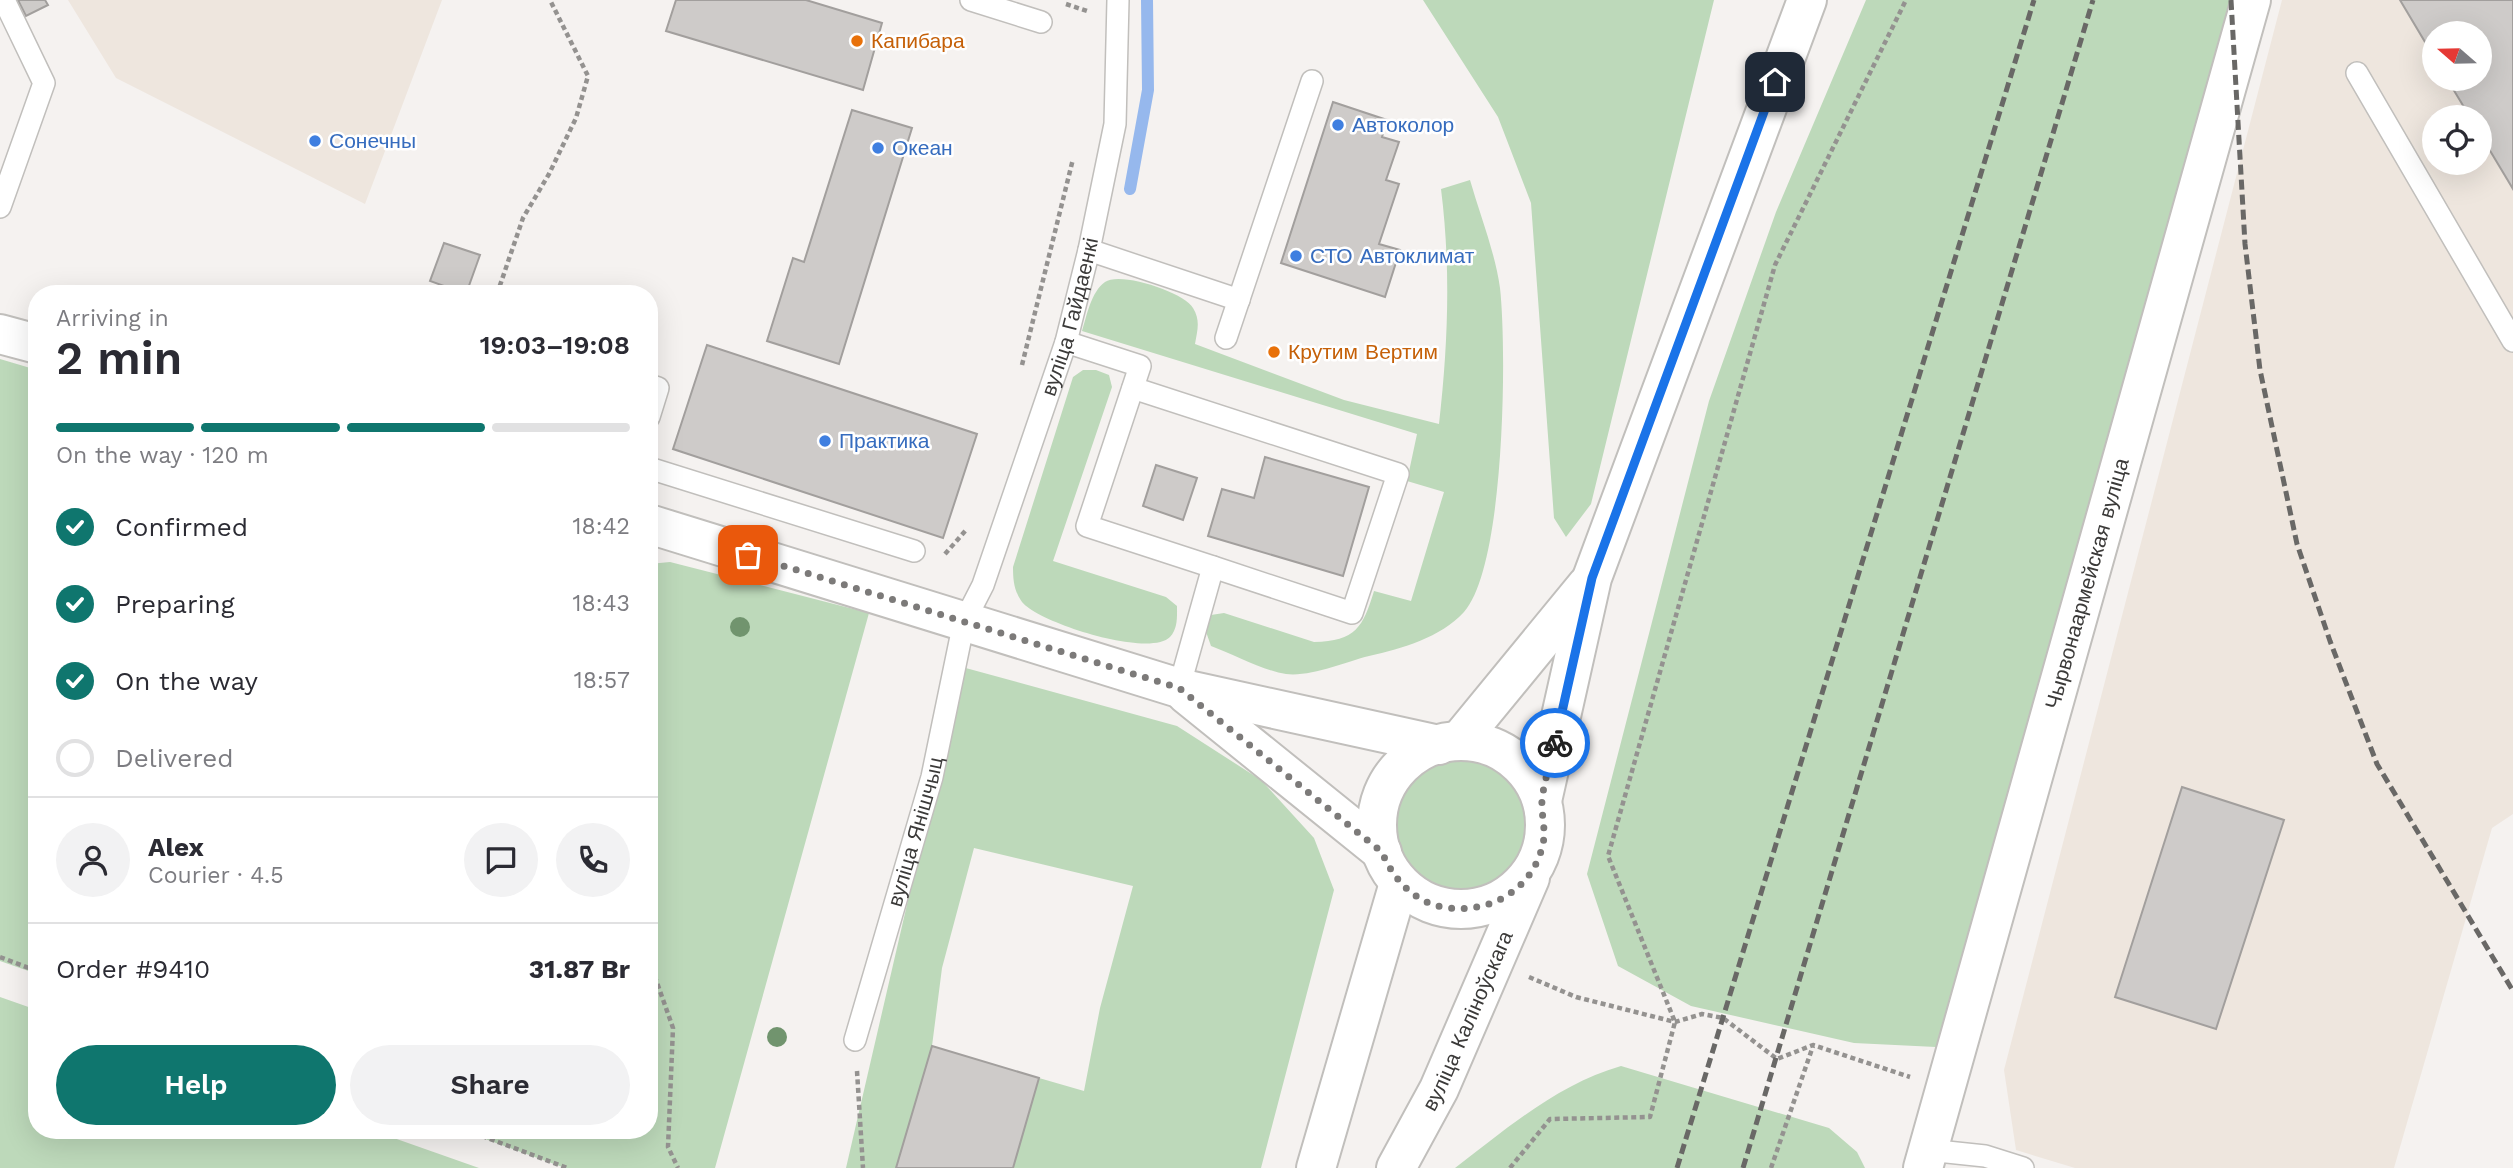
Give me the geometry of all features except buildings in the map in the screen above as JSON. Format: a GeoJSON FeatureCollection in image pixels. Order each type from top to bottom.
{"type":"FeatureCollection","features":[{"type":"Feature","properties":{"kind":"street"},"geometry":{"type":"LineString","coordinates":[[1542,801],[1592,578],[1807,0]]}},
{"type":"Feature","properties":{"kind":"street","name":"Чырвонаармейская вуліца"},"geometry":{"type":"LineString","coordinates":[[1926,1159],[1944,1086],[2251,0]]}},
{"type":"Feature","properties":{"kind":"street"},"geometry":{"type":"LineString","coordinates":[[0,334],[28,342]]}},
{"type":"Feature","properties":{"kind":"street"},"geometry":{"type":"LineString","coordinates":[[658,527],[1179,688]]}},
{"type":"Feature","properties":{"kind":"street"},"geometry":{"type":"LineString","coordinates":[[1316,1168],[1391,867],[1377,823],[1381,801],[1390,782],[1411,759],[1449,743],[1592,578]]}},
{"type":"Feature","properties":{"kind":"street","name":"вуліца Каліноўскага"},"geometry":{"type":"LineString","coordinates":[[1179,688],[1500,751],[1517,763],[1532,780],[1542,801],[1544,835],[1534,868],[1440,1089],[1396,1168]]}},
{"type":"Feature","properties":{"kind":"street","name":"вуліца Каліноўскага"},"geometry":{"type":"LineString","coordinates":[[1179,688],[1391,867],[1416,897],[1436,906],[1480,908],[1501,900],[1520,886],[1534,868]]}},
{"type":"Feature","properties":{"kind":"lane"},"geometry":{"type":"LineString","coordinates":[[0,207],[44,83],[4,0]]}},
{"type":"Feature","properties":{"kind":"lane"},"geometry":{"type":"LineString","coordinates":[[971,0],[1041,22]]}},
{"type":"Feature","properties":{"kind":"lane","name":"вуліца Гайдаенкі"},"geometry":{"type":"LineString","coordinates":[[964,622],[983,585],[1066,342],[1089,250],[1115,124],[1118,0]]}},
{"type":"Feature","properties":{"kind":"lane"},"geometry":{"type":"LineString","coordinates":[[2357,72],[2513,341]]}},
{"type":"Feature","properties":{"kind":"lane"},"geometry":{"type":"LineString","coordinates":[[1226,338],[1312,81]]}},
{"type":"Feature","properties":{"kind":"lane"},"geometry":{"type":"LineString","coordinates":[[1089,250],[1239,300]]}},
{"type":"Feature","properties":{"kind":"lane"},"geometry":{"type":"LineString","coordinates":[[1066,342],[1140,366],[1087,526],[1352,613],[1398,474],[1133,388]]}},
{"type":"Feature","properties":{"kind":"lane"},"geometry":{"type":"LineString","coordinates":[[658,471],[914,551]]}},
{"type":"Feature","properties":{"kind":"lane"},"geometry":{"type":"LineString","coordinates":[[1179,688],[1213,567]]}},
{"type":"Feature","properties":{"kind":"lane","name":"вуліца Янішчыц"},"geometry":{"type":"LineString","coordinates":[[856,1040],[932,777],[964,622]]}},
{"type":"Feature","properties":{"kind":"lane"},"geometry":{"type":"LineString","coordinates":[[1926,1159],[1985,1156],[2023,1168]]}},
{"type":"Feature","properties":{"kind":"path"},"geometry":{"type":"LineString","coordinates":[[500,285],[523,218],[549,174],[576,118],[588,76],[550,0]]}},
{"type":"Feature","properties":{"kind":"path"},"geometry":{"type":"LineString","coordinates":[[1510,1168],[1550,1119],[1650,1117],[1675,1022],[1608,856],[1775,265],[1906,0]]}},
{"type":"Feature","properties":{"kind":"path"},"geometry":{"type":"LineString","coordinates":[[1062,3],[1094,13]]}},
{"type":"Feature","properties":{"kind":"path"},"geometry":{"type":"LineString","coordinates":[[1020,374],[1075,149]]}},
{"type":"Feature","properties":{"kind":"path"},"geometry":{"type":"LineString","coordinates":[[942,557],[967,530],[972,517]]}},
{"type":"Feature","properties":{"kind":"path"},"geometry":{"type":"LineString","coordinates":[[0,957],[28,968]]}},
{"type":"Feature","properties":{"kind":"path"},"geometry":{"type":"LineString","coordinates":[[1494,961],[1576,998],[1675,1022],[1702,1014],[1723,1018],[1777,1059],[1813,1045],[1944,1086]]}},
{"type":"Feature","properties":{"kind":"path"},"geometry":{"type":"LineString","coordinates":[[658,986],[673,1028],[668,1147],[678,1168]]}},
{"type":"Feature","properties":{"kind":"path"},"geometry":{"type":"LineString","coordinates":[[856,1040],[863,1168]]}},
{"type":"Feature","properties":{"kind":"path"},"geometry":{"type":"LineString","coordinates":[[1771,1168],[1813,1045]]}},
{"type":"Feature","properties":{"kind":"path"},"geometry":{"type":"LineString","coordinates":[[490,1139],[567,1168]]}},
{"type":"Feature","properties":{"kind":"shaded area","name":"Сонечны"},"geometry":{"type":"Polygon","coordinates":[[[68,0],[442,0],[365,204],[116,78],[68,0]]]}},
{"type":"Feature","properties":{"kind":"shaded area"},"geometry":{"type":"Polygon","coordinates":[[[2282,0],[2513,0],[2513,814],[2492,828],[2394,1168],[2075,1168],[2016,1150],[2004,1070],[2282,0]]]}},
{"type":"Feature","properties":{"kind":"green space"},"geometry":{"type":"Polygon","coordinates":[[[1423,0],[1714,0],[1591,504],[1566,537],[1554,518],[1531,203],[1498,117],[1423,0]]]}},
{"type":"Feature","properties":{"kind":"green space"},"geometry":{"type":"Polygon","coordinates":[[[1866,0],[2244,0],[1936,1047],[1854,1043],[1691,1006],[1618,966],[1587,874],[1709,401],[1776,212],[1866,0]]]}},
{"type":"Feature","properties":{"kind":"green space"},"geometry":{"type":"Polygon","coordinates":[[[1470,180],[1498,274],[1503,359],[1500,456],[1495,506],[1488,551],[1478,587],[1464,612],[1444,629],[1420,641],[1306,673],[1277,672],[1211,646],[1205,629],[1211,615],[1224,613],[1314,642],[1340,639],[1356,630],[1366,614],[1374,591],[1411,601],[1444,492],[1407,481],[1417,434],[1082,331],[1096,292],[1105,282],[1113,279],[1137,281],[1165,290],[1193,308],[1198,322],[1195,344],[1344,400],[1439,424],[1447,307],[1441,189],[1470,180]]]}},
{"type":"Feature","properties":{"kind":"green space"},"geometry":{"type":"Polygon","coordinates":[[[0,359],[28,367],[28,971],[0,961],[0,359]]]}},
{"type":"Feature","properties":{"kind":"green space"},"geometry":{"type":"Polygon","coordinates":[[[1083,370],[1096,370],[1109,375],[1112,387],[1053,561],[1166,597],[1177,606],[1176,622],[1170,637],[1158,642],[1118,641],[1071,628],[1032,610],[1022,602],[1016,590],[1013,567],[1073,377],[1083,370]]]}},
{"type":"Feature","properties":{"kind":"green space"},"geometry":{"type":"Polygon","coordinates":[[[670,562],[869,613],[715,1168],[565,1168],[485,1139],[658,1139],[658,563],[670,562]]]}},
{"type":"Feature","properties":{"kind":"green space"},"geometry":{"type":"Polygon","coordinates":[[[962,667],[1177,726],[1261,780],[1314,838],[1334,890],[1261,1168],[1013,1168],[1039,1078],[1084,1091],[1100,1008],[1133,886],[974,848],[942,968],[932,1046],[896,1168],[846,1168],[962,667]]]}},
{"type":"Feature","properties":{"kind":"green space"},"geometry":{"type":"Polygon","coordinates":[[[1459,754],[1487,759],[1510,775],[1526,798],[1531,826],[1526,854],[1510,877],[1487,893],[1459,898],[1431,893],[1408,877],[1392,854],[1387,826],[1392,798],[1408,775],[1431,759],[1459,754]]]}},
{"type":"Feature","properties":{"kind":"green space"},"geometry":{"type":"Polygon","coordinates":[[[0,997],[28,1007],[28,1139],[397,1139],[479,1168],[0,1168],[0,997]]]}},
{"type":"Feature","properties":{"kind":"green space"},"geometry":{"type":"Polygon","coordinates":[[[1621,1066],[1829,1128],[1857,1152],[1865,1168],[1455,1168],[1513,1123],[1554,1096],[1621,1066]]]}},
{"type":"Feature","properties":{"kind":"waterway"},"geometry":{"type":"LineString","coordinates":[[1130,189],[1148,90],[1147,0]]}},
{"type":"Feature","properties":{"kind":"railway"},"geometry":{"type":"LineString","coordinates":[[1677,1168],[2034,0]]}},
{"type":"Feature","properties":{"kind":"railway"},"geometry":{"type":"LineString","coordinates":[[1743,1168],[2093,0]]}},
{"type":"Feature","properties":{"kind":"railway"},"geometry":{"type":"LineString","coordinates":[[2231,0],[2245,244],[2260,370],[2297,544],[2330,641],[2377,764],[2513,991]]}},
{"type":"Feature","properties":{"kind":"way so far"},"geometry":{"type":"LineString","coordinates":[[748,555],[1179,688],[1382,852],[1399,883],[1416,897],[1436,906],[1480,908],[1501,900],[1520,886],[1534,868],[1543,847],[1545,824],[1542,801],[1555,743]]}},
{"type":"Feature","properties":{"kind":"place","name":"Капибара"},"geometry":{"type":"Point","coordinates":[857,41]}},
{"type":"Feature","properties":{"kind":"place","name":"Автоколор"},"geometry":{"type":"Point","coordinates":[1338,125]}},
{"type":"Feature","properties":{"kind":"place","name":"Сонечны"},"geometry":{"type":"Point","coordinates":[315,141]}},
{"type":"Feature","properties":{"kind":"place","name":"Океан"},"geometry":{"type":"Point","coordinates":[878,148]}},
{"type":"Feature","properties":{"kind":"place","name":"СТО Автоклимат"},"geometry":{"type":"Point","coordinates":[1296,256]}},
{"type":"Feature","properties":{"kind":"place","name":"Крутим Вертим"},"geometry":{"type":"Point","coordinates":[1274,352]}},
{"type":"Feature","properties":{"kind":"place","name":"Практика"},"geometry":{"type":"Point","coordinates":[825,441]}},
{"type":"Feature","properties":{"kind":"route"},"geometry":{"type":"LineString","coordinates":[[1555,743],[1592,578],[1775,82]]}}]}
